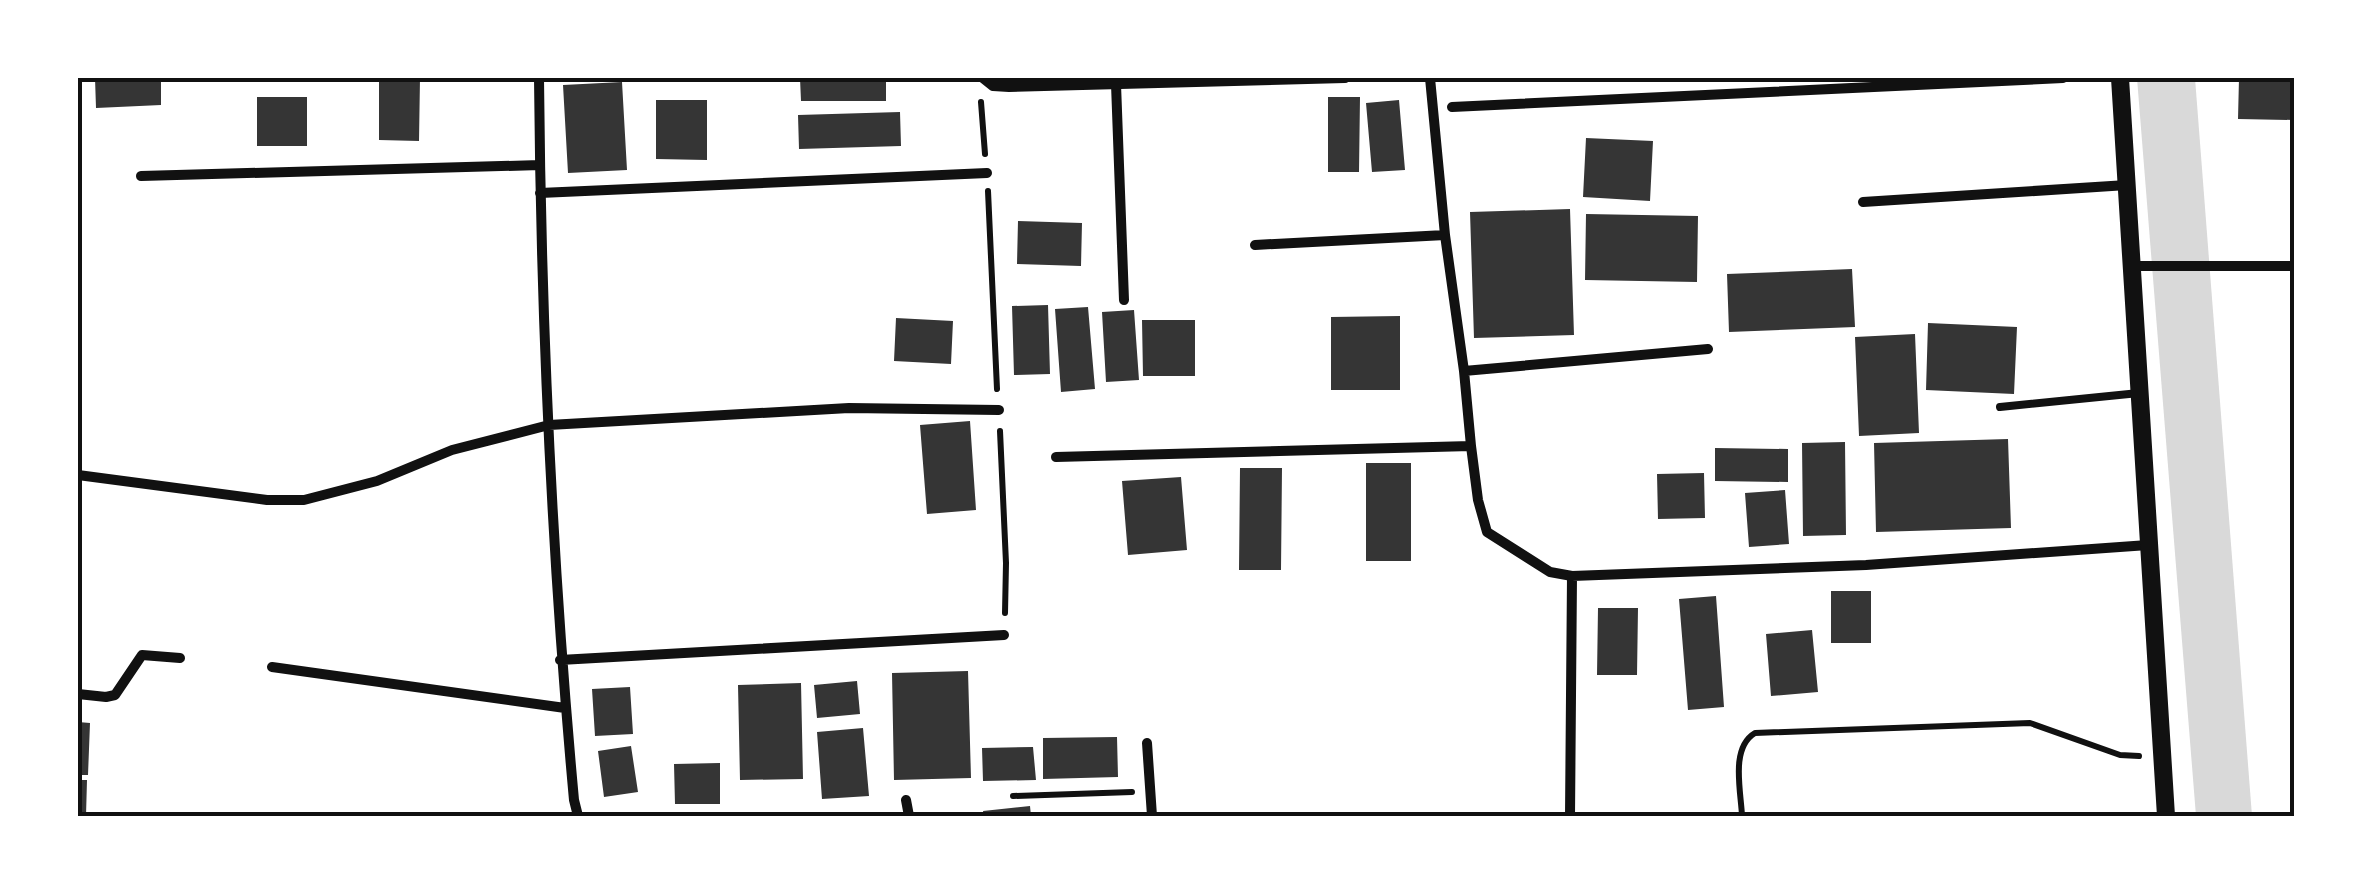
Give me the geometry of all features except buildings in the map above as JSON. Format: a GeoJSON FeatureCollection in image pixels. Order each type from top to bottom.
{"type":"FeatureCollection","features":[{"type":"Feature","properties":{"kind":"street"},"geometry":{"type":"LineString","coordinates":[[539,78],[540,194],[560,660],[578,816]]}},
{"type":"Feature","properties":{"kind":"street"},"geometry":{"type":"LineString","coordinates":[[983,78],[993,86],[1009,87],[1345,78]]}},
{"type":"Feature","properties":{"kind":"street"},"geometry":{"type":"LineString","coordinates":[[1430,78],[1471,446],[1487,532],[1550,572],[1572,576],[1866,565],[2148,545]]}},
{"type":"Feature","properties":{"kind":"street"},"geometry":{"type":"LineString","coordinates":[[1452,108],[2063,78]]}},
{"type":"Feature","properties":{"kind":"street"},"geometry":{"type":"LineString","coordinates":[[2120,78],[2127,185],[2138,265],[2139,393],[2166,816]]}},
{"type":"Feature","properties":{"kind":"street"},"geometry":{"type":"LineString","coordinates":[[1116,84],[1124,300]]}},
{"type":"Feature","properties":{"kind":"street"},"geometry":{"type":"LineString","coordinates":[[140,176],[540,165]]}},
{"type":"Feature","properties":{"kind":"street"},"geometry":{"type":"LineString","coordinates":[[540,194],[987,173]]}},
{"type":"Feature","properties":{"kind":"street"},"geometry":{"type":"LineString","coordinates":[[1863,202],[2127,185]]}},
{"type":"Feature","properties":{"kind":"street"},"geometry":{"type":"LineString","coordinates":[[1255,245],[1445,236]]}},
{"type":"Feature","properties":{"kind":"street"},"geometry":{"type":"LineString","coordinates":[[2138,265],[2294,266]]}},
{"type":"Feature","properties":{"kind":"street"},"geometry":{"type":"LineString","coordinates":[[1464,371],[1708,350]]}},
{"type":"Feature","properties":{"kind":"street"},"geometry":{"type":"LineString","coordinates":[[78,475],[267,500],[304,500],[377,481],[469,445],[550,424],[849,408],[999,410]]}},
{"type":"Feature","properties":{"kind":"street"},"geometry":{"type":"LineString","coordinates":[[1056,457],[1471,446]]}},
{"type":"Feature","properties":{"kind":"street"},"geometry":{"type":"LineString","coordinates":[[1570,816],[1572,576]]}},
{"type":"Feature","properties":{"kind":"street"},"geometry":{"type":"LineString","coordinates":[[560,660],[1004,634]]}},
{"type":"Feature","properties":{"kind":"street"},"geometry":{"type":"LineString","coordinates":[[78,694],[106,698],[115,695],[142,656],[180,658]]}},
{"type":"Feature","properties":{"kind":"street"},"geometry":{"type":"LineString","coordinates":[[272,667],[566,708]]}},
{"type":"Feature","properties":{"kind":"street"},"geometry":{"type":"LineString","coordinates":[[1147,743],[1152,816]]}},
{"type":"Feature","properties":{"kind":"street"},"geometry":{"type":"LineString","coordinates":[[906,800],[909,816]]}},
{"type":"Feature","properties":{"kind":"lane"},"geometry":{"type":"LineString","coordinates":[[2000,408],[2139,393]]}},
{"type":"Feature","properties":{"kind":"path"},"geometry":{"type":"LineString","coordinates":[[980,95],[1006,563],[1004,634]]}},
{"type":"Feature","properties":{"kind":"path"},"geometry":{"type":"LineString","coordinates":[[1742,816],[1740,752],[1745,739],[1755,733],[2030,723],[2130,758],[2160,754]]}},
{"type":"Feature","properties":{"kind":"path"},"geometry":{"type":"LineString","coordinates":[[1013,796],[1150,792]]}},
{"type":"Feature","properties":{"kind":"shaded area"},"geometry":{"type":"Polygon","coordinates":[[[2137,78],[2195,78],[2252,816],[2196,816],[2137,78]]]}}]}
